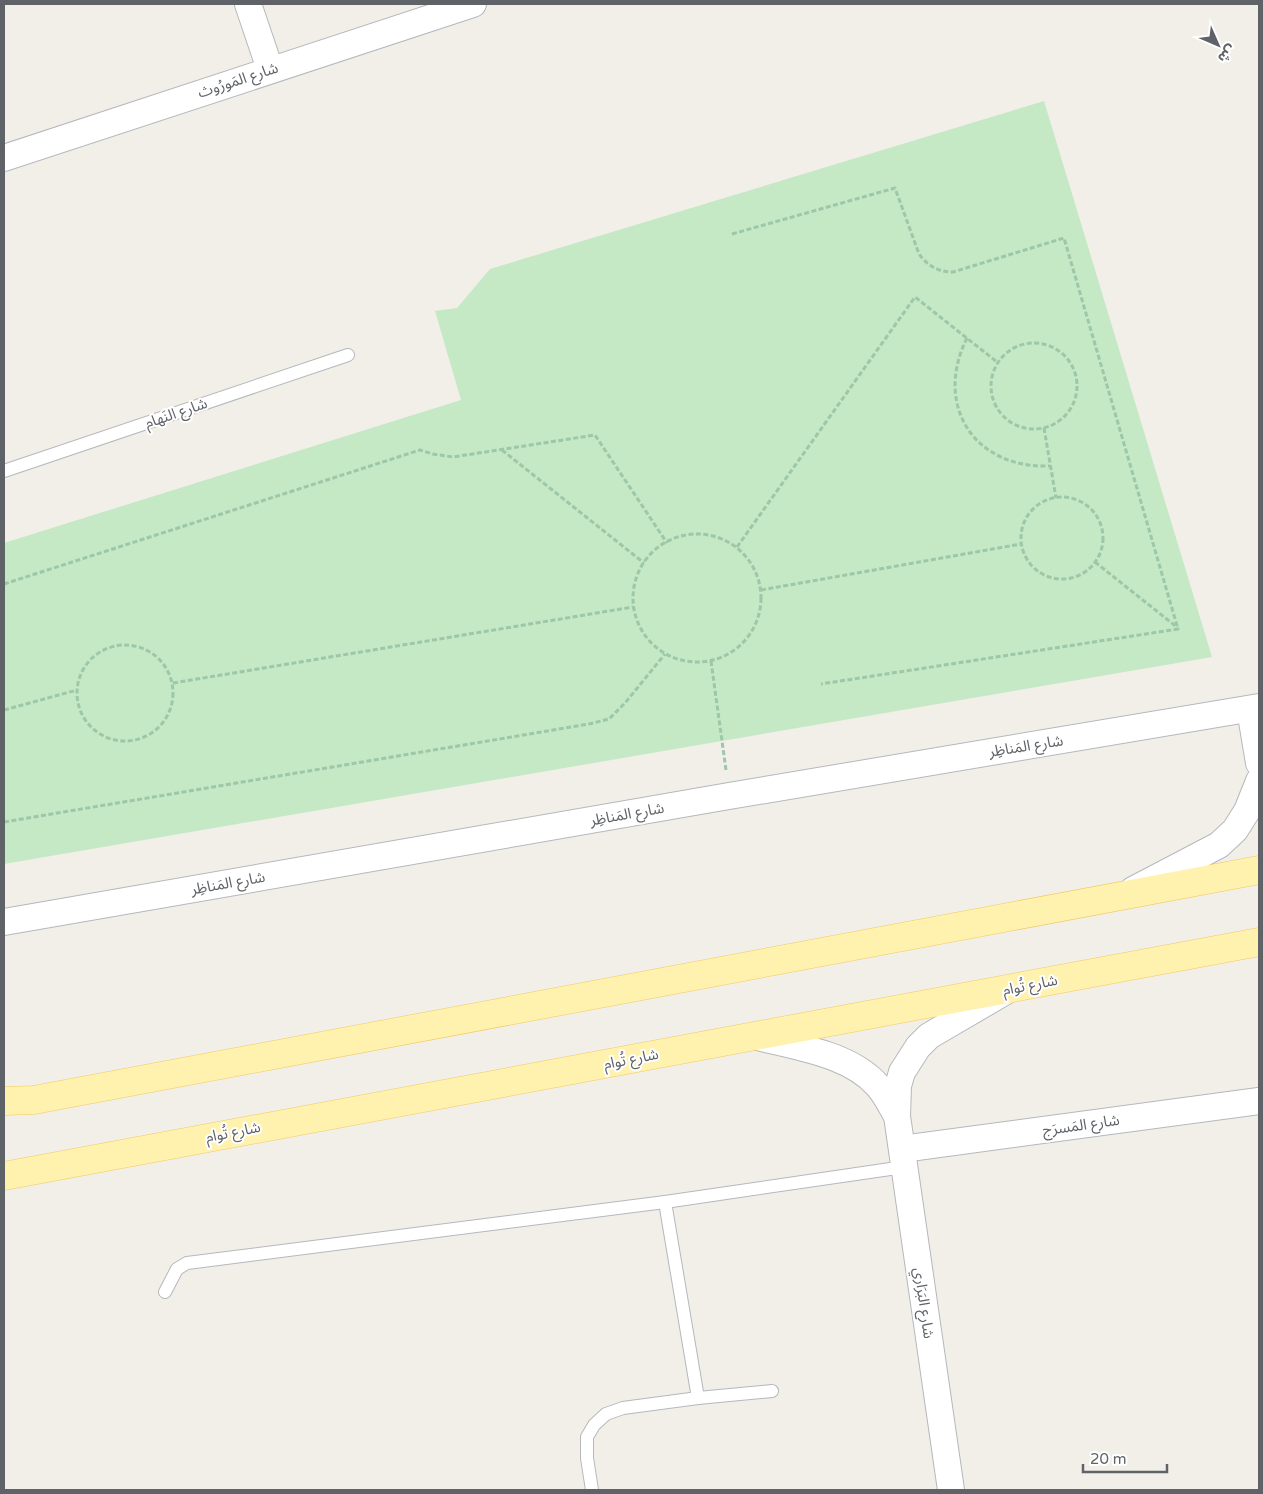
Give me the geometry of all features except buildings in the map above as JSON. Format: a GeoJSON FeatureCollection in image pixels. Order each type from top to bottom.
{"type":"FeatureCollection","features":[{"type":"Feature","properties":{"kind":"main road"},"geometry":{"type":"LineString","coordinates":[[4,1101],[44,1098],[1259,870]]}},
{"type":"Feature","properties":{"kind":"main road","name":"شارع تُوام"},"geometry":{"type":"LineString","coordinates":[[4,1176],[1259,942]]}},
{"type":"Feature","properties":{"kind":"street"},"geometry":{"type":"LineString","coordinates":[[248,4],[270,69]]}},
{"type":"Feature","properties":{"kind":"street","name":"شارع المَورُوث"},"geometry":{"type":"LineString","coordinates":[[4,158],[270,69],[473,4]]}},
{"type":"Feature","properties":{"kind":"street","name":"شارع المَناظِر"},"geometry":{"type":"LineString","coordinates":[[4,922],[729,796],[1255,708],[1259,763]]}},
{"type":"Feature","properties":{"kind":"street"},"geometry":{"type":"LineString","coordinates":[[1122,896],[1219,845],[1235,830],[1248,811],[1259,781]]}},
{"type":"Feature","properties":{"kind":"street","name":"شارع البَرَاري"},"geometry":{"type":"LineString","coordinates":[[951,1490],[897,1116],[898,1086],[909,1059],[929,1036],[1010,988]]}},
{"type":"Feature","properties":{"kind":"street","name":"شارع البَرَاري"},"geometry":{"type":"LineString","coordinates":[[754,1036],[839,1059],[854,1066],[880,1088],[897,1116]]}},
{"type":"Feature","properties":{"kind":"street","name":"شارع المَسرَج"},"geometry":{"type":"LineString","coordinates":[[903,1158],[1259,1101]]}},
{"type":"Feature","properties":{"kind":"lane","name":"شارع النَهام"},"geometry":{"type":"LineString","coordinates":[[4,471],[348,355]]}},
{"type":"Feature","properties":{"kind":"lane"},"geometry":{"type":"LineString","coordinates":[[164,1292],[177,1269],[187,1263],[665,1202],[903,1158]]}},
{"type":"Feature","properties":{"kind":"lane"},"geometry":{"type":"LineString","coordinates":[[665,1202],[698,1398]]}},
{"type":"Feature","properties":{"kind":"lane"},"geometry":{"type":"LineString","coordinates":[[592,1490],[587,1437],[594,1425],[606,1414],[622,1408],[772,1391]]}},
{"type":"Feature","properties":{"kind":"path"},"geometry":{"type":"LineString","coordinates":[[732,234],[895,188],[919,254],[926,263],[944,272],[953,272],[1064,238],[1178,629]]}},
{"type":"Feature","properties":{"kind":"path"},"geometry":{"type":"LineString","coordinates":[[736,547],[914,297],[997,362]]}},
{"type":"Feature","properties":{"kind":"path"},"geometry":{"type":"LineString","coordinates":[[967,338],[959,354],[954,388],[957,405],[973,436],[985,448],[1000,458],[1016,464],[1050,466]]}},
{"type":"Feature","properties":{"kind":"path"},"geometry":{"type":"LineString","coordinates":[[1030,342],[1042,343],[1055,348],[1065,356],[1072,366],[1076,378],[1077,391],[1073,404],[1066,415],[1056,423],[1044,428],[1018,427],[1007,420],[998,411],[992,400],[990,387],[992,374],[997,362],[1006,352],[1030,342]]}},
{"type":"Feature","properties":{"kind":"path"},"geometry":{"type":"LineString","coordinates":[[1044,428],[1056,498]]}},
{"type":"Feature","properties":{"kind":"path"},"geometry":{"type":"LineString","coordinates":[[4,584],[420,450],[453,457],[595,435],[667,542]]}},
{"type":"Feature","properties":{"kind":"path"},"geometry":{"type":"LineString","coordinates":[[502,450],[644,563]]}},
{"type":"Feature","properties":{"kind":"path"},"geometry":{"type":"LineString","coordinates":[[1056,498],[1068,498],[1089,508],[1101,528],[1100,552],[1095,562],[1076,577],[1052,578],[1040,574],[1024,556],[1021,544],[1021,531],[1026,519],[1033,509],[1044,502],[1056,498]]}},
{"type":"Feature","properties":{"kind":"path"},"geometry":{"type":"LineString","coordinates":[[695,534],[710,535],[736,547],[749,559],[757,574],[761,590],[761,606],[757,621],[750,635],[739,647],[726,656],[711,661],[680,660],[665,654],[654,646],[637,622],[634,607],[637,577],[644,563],[654,551],[667,542],[695,534]]}},
{"type":"Feature","properties":{"kind":"path"},"geometry":{"type":"LineString","coordinates":[[761,590],[1021,544]]}},
{"type":"Feature","properties":{"kind":"path"},"geometry":{"type":"LineString","coordinates":[[1095,562],[1178,629]]}},
{"type":"Feature","properties":{"kind":"path"},"geometry":{"type":"LineString","coordinates":[[173,683],[634,607]]}},
{"type":"Feature","properties":{"kind":"path"},"geometry":{"type":"LineString","coordinates":[[821,684],[1178,629]]}},
{"type":"Feature","properties":{"kind":"path"},"geometry":{"type":"LineString","coordinates":[[122,645],[136,646],[149,651],[160,659],[168,670],[173,683],[174,697],[164,722],[154,732],[142,739],[129,742],[115,741],[102,736],[91,728],[83,717],[78,704],[77,690],[80,677],[87,664],[102,652],[122,645]]}},
{"type":"Feature","properties":{"kind":"path"},"geometry":{"type":"LineString","coordinates":[[4,822],[589,724],[609,719],[625,703],[665,654]]}},
{"type":"Feature","properties":{"kind":"path"},"geometry":{"type":"LineString","coordinates":[[711,661],[729,796]]}},
{"type":"Feature","properties":{"kind":"path"},"geometry":{"type":"LineString","coordinates":[[4,710],[77,690]]}},
{"type":"Feature","properties":{"kind":"green space"},"geometry":{"type":"Polygon","coordinates":[[[1044,101],[1212,657],[4,864],[4,543],[461,400],[435,311],[457,308],[490,269],[1044,101]]]}}]}
